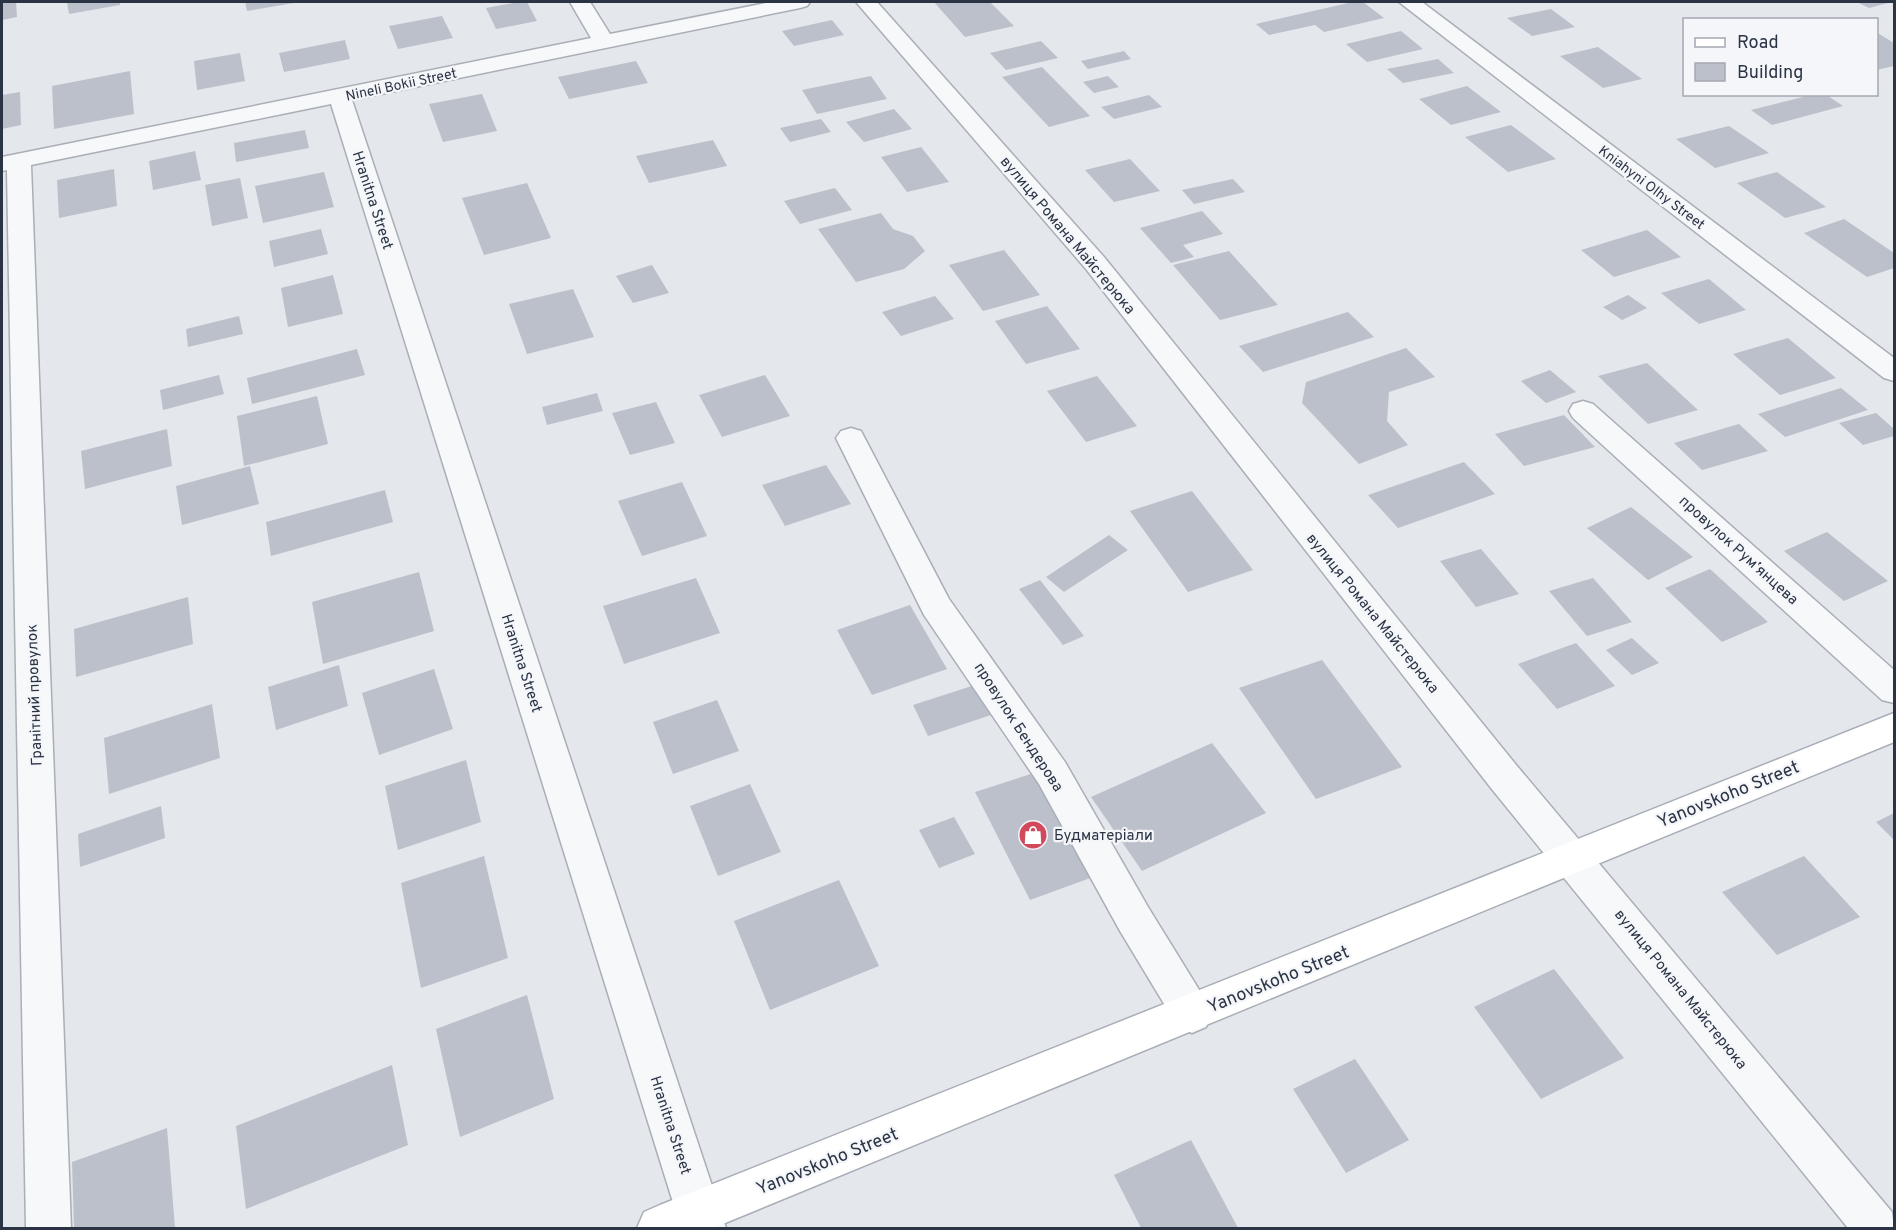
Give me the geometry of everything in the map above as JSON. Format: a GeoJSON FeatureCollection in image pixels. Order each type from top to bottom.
{"type":"FeatureCollection","features":[{"type":"Feature","properties":{"kind":"main road","name":"Yanovskoho Street"},"geometry":{"type":"LineString","coordinates":[[660,1228],[702,1221],[1192,1014],[1894,727]]}},
{"type":"Feature","properties":{"kind":"street"},"geometry":{"type":"LineString","coordinates":[[580,2],[604,42]]}},
{"type":"Feature","properties":{"kind":"street","name":"Nineli Bokii Street"},"geometry":{"type":"LineString","coordinates":[[10,163],[800,2]]}},
{"type":"Feature","properties":{"kind":"street","name":"вулиця Романа Майстерюка"},"geometry":{"type":"LineString","coordinates":[[866,2],[1095,263],[1504,777],[1876,1228]]}},
{"type":"Feature","properties":{"kind":"street","name":"Kniahyni Olhy Street"},"geometry":{"type":"LineString","coordinates":[[1409,2],[1894,372]]}},
{"type":"Feature","properties":{"kind":"street","name":"Hranitna Street"},"geometry":{"type":"LineString","coordinates":[[340,97],[702,1221]]}},
{"type":"Feature","properties":{"kind":"street","name":"Гранітний провулок"},"geometry":{"type":"LineString","coordinates":[[10,163],[48,1228]]}},
{"type":"Feature","properties":{"kind":"street","name":"провулок Румʼянцева"},"geometry":{"type":"LineString","coordinates":[[1583,411],[1894,690]]}},
{"type":"Feature","properties":{"kind":"street","name":"провулок Бендерова"},"geometry":{"type":"LineString","coordinates":[[851,438],[936,606],[1052,773],[1134,919],[1192,1014]]}},
{"type":"Feature","properties":{"kind":"building"},"geometry":{"type":"Polygon","coordinates":[[[2,2],[16,2],[17,17],[2,20],[2,2]]]}},
{"type":"Feature","properties":{"kind":"building"},"geometry":{"type":"Polygon","coordinates":[[[67,2],[120,2],[120,5],[69,14],[67,2]]]}},
{"type":"Feature","properties":{"kind":"building"},"geometry":{"type":"Polygon","coordinates":[[[245,2],[294,2],[294,3],[247,11],[245,2]]]}},
{"type":"Feature","properties":{"kind":"building"},"geometry":{"type":"Polygon","coordinates":[[[527,2],[537,21],[496,29],[486,8],[527,2]]]}},
{"type":"Feature","properties":{"kind":"building"},"geometry":{"type":"Polygon","coordinates":[[[934,2],[990,2],[1014,26],[965,37],[934,2]]]}},
{"type":"Feature","properties":{"kind":"building"},"geometry":{"type":"Polygon","coordinates":[[[1353,2],[1363,2],[1384,18],[1324,32],[1315,25],[1269,35],[1256,24],[1353,2]]]}},
{"type":"Feature","properties":{"kind":"building"},"geometry":{"type":"Polygon","coordinates":[[[1857,2],[1892,2],[1869,8],[1857,2]]]}},
{"type":"Feature","properties":{"kind":"building"},"geometry":{"type":"Polygon","coordinates":[[[1551,9],[1575,27],[1532,36],[1507,18],[1551,9]]]}},
{"type":"Feature","properties":{"kind":"building"},"geometry":{"type":"Polygon","coordinates":[[[442,16],[453,38],[398,49],[389,26],[442,16]]]}},
{"type":"Feature","properties":{"kind":"building"},"geometry":{"type":"Polygon","coordinates":[[[832,20],[844,35],[794,46],[782,31],[832,20]]]}},
{"type":"Feature","properties":{"kind":"building"},"geometry":{"type":"Polygon","coordinates":[[[1401,31],[1423,49],[1367,62],[1346,44],[1401,31]]]}},
{"type":"Feature","properties":{"kind":"building"},"geometry":{"type":"Polygon","coordinates":[[[1878,33],[1894,43],[1894,66],[1878,70],[1878,33]]]}},
{"type":"Feature","properties":{"kind":"building"},"geometry":{"type":"Polygon","coordinates":[[[345,40],[350,59],[284,72],[279,53],[345,40]]]}},
{"type":"Feature","properties":{"kind":"building"},"geometry":{"type":"Polygon","coordinates":[[[1041,41],[1058,58],[1006,70],[990,53],[1041,41]]]}},
{"type":"Feature","properties":{"kind":"building"},"geometry":{"type":"Polygon","coordinates":[[[1598,47],[1642,79],[1603,88],[1560,56],[1598,47]]]}},
{"type":"Feature","properties":{"kind":"building"},"geometry":{"type":"Polygon","coordinates":[[[1124,51],[1131,59],[1088,69],[1081,61],[1124,51]]]}},
{"type":"Feature","properties":{"kind":"building"},"geometry":{"type":"Polygon","coordinates":[[[240,53],[245,81],[197,90],[194,61],[240,53]]]}},
{"type":"Feature","properties":{"kind":"building"},"geometry":{"type":"Polygon","coordinates":[[[1438,59],[1454,73],[1403,83],[1387,69],[1438,59]]]}},
{"type":"Feature","properties":{"kind":"building"},"geometry":{"type":"Polygon","coordinates":[[[636,61],[648,83],[569,99],[558,77],[636,61]]]}},
{"type":"Feature","properties":{"kind":"building"},"geometry":{"type":"Polygon","coordinates":[[[1042,67],[1090,116],[1049,127],[1002,77],[1042,67]]]}},
{"type":"Feature","properties":{"kind":"building"},"geometry":{"type":"Polygon","coordinates":[[[130,71],[134,114],[54,129],[52,86],[130,71]]]}},
{"type":"Feature","properties":{"kind":"building"},"geometry":{"type":"Polygon","coordinates":[[[871,76],[887,99],[817,114],[802,90],[871,76]]]}},
{"type":"Feature","properties":{"kind":"building"},"geometry":{"type":"Polygon","coordinates":[[[1108,76],[1119,87],[1094,93],[1083,82],[1108,76]]]}},
{"type":"Feature","properties":{"kind":"building"},"geometry":{"type":"Polygon","coordinates":[[[1467,86],[1501,112],[1451,125],[1419,99],[1467,86]]]}},
{"type":"Feature","properties":{"kind":"building"},"geometry":{"type":"Polygon","coordinates":[[[20,92],[21,125],[2,129],[2,95],[20,92]]]}},
{"type":"Feature","properties":{"kind":"building"},"geometry":{"type":"Polygon","coordinates":[[[482,94],[497,131],[443,142],[429,104],[482,94]]]}},
{"type":"Feature","properties":{"kind":"building"},"geometry":{"type":"Polygon","coordinates":[[[1149,95],[1162,107],[1114,119],[1101,107],[1149,95]]]}},
{"type":"Feature","properties":{"kind":"building"},"geometry":{"type":"Polygon","coordinates":[[[1807,96],[1828,96],[1843,106],[1772,125],[1751,110],[1807,96]]]}},
{"type":"Feature","properties":{"kind":"building"},"geometry":{"type":"Polygon","coordinates":[[[894,109],[912,129],[864,142],[846,122],[894,109]]]}},
{"type":"Feature","properties":{"kind":"building"},"geometry":{"type":"Polygon","coordinates":[[[821,119],[831,132],[790,142],[780,128],[821,119]]]}},
{"type":"Feature","properties":{"kind":"building"},"geometry":{"type":"Polygon","coordinates":[[[1511,125],[1556,159],[1508,172],[1465,137],[1511,125]]]}},
{"type":"Feature","properties":{"kind":"building"},"geometry":{"type":"Polygon","coordinates":[[[1729,126],[1769,153],[1715,168],[1676,139],[1729,126]]]}},
{"type":"Feature","properties":{"kind":"building"},"geometry":{"type":"Polygon","coordinates":[[[305,130],[309,148],[236,162],[234,143],[305,130]]]}},
{"type":"Feature","properties":{"kind":"building"},"geometry":{"type":"Polygon","coordinates":[[[713,140],[727,166],[649,183],[636,156],[713,140]]]}},
{"type":"Feature","properties":{"kind":"building"},"geometry":{"type":"Polygon","coordinates":[[[921,147],[949,182],[907,192],[881,157],[921,147]]]}},
{"type":"Feature","properties":{"kind":"building"},"geometry":{"type":"Polygon","coordinates":[[[195,151],[201,180],[153,190],[149,161],[195,151]]]}},
{"type":"Feature","properties":{"kind":"building"},"geometry":{"type":"Polygon","coordinates":[[[1130,159],[1160,191],[1114,202],[1085,170],[1130,159]]]}},
{"type":"Feature","properties":{"kind":"building"},"geometry":{"type":"Polygon","coordinates":[[[114,169],[117,206],[59,218],[57,180],[114,169]]]}},
{"type":"Feature","properties":{"kind":"building"},"geometry":{"type":"Polygon","coordinates":[[[324,172],[334,207],[263,223],[255,186],[324,172]]]}},
{"type":"Feature","properties":{"kind":"building"},"geometry":{"type":"Polygon","coordinates":[[[1777,172],[1826,207],[1785,218],[1737,183],[1777,172]]]}},
{"type":"Feature","properties":{"kind":"building"},"geometry":{"type":"Polygon","coordinates":[[[240,178],[248,218],[212,226],[205,185],[240,178]]]}},
{"type":"Feature","properties":{"kind":"building"},"geometry":{"type":"Polygon","coordinates":[[[1233,179],[1245,192],[1194,204],[1182,190],[1233,179]]]}},
{"type":"Feature","properties":{"kind":"building"},"geometry":{"type":"Polygon","coordinates":[[[527,183],[551,238],[484,255],[462,198],[527,183]]]}},
{"type":"Feature","properties":{"kind":"building"},"geometry":{"type":"Polygon","coordinates":[[[835,188],[852,210],[800,224],[784,201],[835,188]]]}},
{"type":"Feature","properties":{"kind":"building"},"geometry":{"type":"Polygon","coordinates":[[[1202,211],[1223,234],[1183,245],[1194,257],[1171,263],[1140,228],[1202,211]]]}},
{"type":"Feature","properties":{"kind":"building"},"geometry":{"type":"Polygon","coordinates":[[[881,213],[893,229],[913,236],[925,251],[904,269],[856,282],[818,229],[881,213]]]}},
{"type":"Feature","properties":{"kind":"building"},"geometry":{"type":"Polygon","coordinates":[[[1844,219],[1894,253],[1894,268],[1867,277],[1804,233],[1844,219]]]}},
{"type":"Feature","properties":{"kind":"building"},"geometry":{"type":"Polygon","coordinates":[[[321,229],[328,254],[274,267],[269,241],[321,229]]]}},
{"type":"Feature","properties":{"kind":"building"},"geometry":{"type":"Polygon","coordinates":[[[1647,230],[1681,257],[1614,277],[1581,250],[1647,230]]]}},
{"type":"Feature","properties":{"kind":"building"},"geometry":{"type":"Polygon","coordinates":[[[1004,250],[1040,295],[983,311],[949,265],[1004,250]]]}},
{"type":"Feature","properties":{"kind":"building"},"geometry":{"type":"Polygon","coordinates":[[[1229,251],[1278,305],[1220,320],[1173,265],[1229,251]]]}},
{"type":"Feature","properties":{"kind":"building"},"geometry":{"type":"Polygon","coordinates":[[[652,265],[669,293],[633,303],[616,276],[652,265]]]}},
{"type":"Feature","properties":{"kind":"building"},"geometry":{"type":"Polygon","coordinates":[[[333,275],[343,314],[288,327],[281,288],[333,275]]]}},
{"type":"Feature","properties":{"kind":"building"},"geometry":{"type":"Polygon","coordinates":[[[1709,279],[1746,310],[1699,324],[1661,293],[1709,279]]]}},
{"type":"Feature","properties":{"kind":"building"},"geometry":{"type":"Polygon","coordinates":[[[573,289],[594,337],[527,354],[509,304],[573,289]]]}},
{"type":"Feature","properties":{"kind":"building"},"geometry":{"type":"Polygon","coordinates":[[[1628,295],[1647,308],[1622,320],[1603,307],[1628,295]]]}},
{"type":"Feature","properties":{"kind":"building"},"geometry":{"type":"Polygon","coordinates":[[[935,296],[954,319],[901,336],[882,312],[935,296]]]}},
{"type":"Feature","properties":{"kind":"building"},"geometry":{"type":"Polygon","coordinates":[[[1047,306],[1080,349],[1026,364],[995,321],[1047,306]]]}},
{"type":"Feature","properties":{"kind":"building"},"geometry":{"type":"Polygon","coordinates":[[[1348,312],[1374,337],[1263,372],[1239,346],[1348,312]]]}},
{"type":"Feature","properties":{"kind":"building"},"geometry":{"type":"Polygon","coordinates":[[[239,316],[243,334],[188,347],[186,329],[239,316]]]}},
{"type":"Feature","properties":{"kind":"building"},"geometry":{"type":"Polygon","coordinates":[[[1788,338],[1836,378],[1780,395],[1733,354],[1788,338]]]}},
{"type":"Feature","properties":{"kind":"building"},"geometry":{"type":"Polygon","coordinates":[[[1406,348],[1435,377],[1389,392],[1387,421],[1408,445],[1359,464],[1302,403],[1306,382],[1406,348]]]}},
{"type":"Feature","properties":{"kind":"building"},"geometry":{"type":"Polygon","coordinates":[[[357,349],[365,375],[252,404],[247,378],[357,349]]]}},
{"type":"Feature","properties":{"kind":"building"},"geometry":{"type":"Polygon","coordinates":[[[1647,363],[1698,410],[1648,424],[1598,376],[1647,363]]]}},
{"type":"Feature","properties":{"kind":"building"},"geometry":{"type":"Polygon","coordinates":[[[1550,370],[1576,392],[1546,403],[1521,381],[1550,370]]]}},
{"type":"Feature","properties":{"kind":"building"},"geometry":{"type":"Polygon","coordinates":[[[219,375],[224,394],[163,410],[160,390],[219,375]]]}},
{"type":"Feature","properties":{"kind":"building"},"geometry":{"type":"Polygon","coordinates":[[[765,375],[790,416],[722,437],[699,395],[765,375]]]}},
{"type":"Feature","properties":{"kind":"building"},"geometry":{"type":"Polygon","coordinates":[[[1097,376],[1137,426],[1086,442],[1047,391],[1097,376]]]}},
{"type":"Feature","properties":{"kind":"building"},"geometry":{"type":"Polygon","coordinates":[[[1841,388],[1868,410],[1785,437],[1758,414],[1841,388]]]}},
{"type":"Feature","properties":{"kind":"building"},"geometry":{"type":"Polygon","coordinates":[[[597,393],[603,411],[547,425],[542,407],[597,393]]]}},
{"type":"Feature","properties":{"kind":"building"},"geometry":{"type":"Polygon","coordinates":[[[317,396],[328,444],[244,466],[237,416],[317,396]]]}},
{"type":"Feature","properties":{"kind":"building"},"geometry":{"type":"Polygon","coordinates":[[[656,402],[675,443],[630,455],[612,413],[656,402]]]}},
{"type":"Feature","properties":{"kind":"building"},"geometry":{"type":"Polygon","coordinates":[[[1876,413],[1894,429],[1894,436],[1863,445],[1839,423],[1876,413]]]}},
{"type":"Feature","properties":{"kind":"building"},"geometry":{"type":"Polygon","coordinates":[[[1564,415],[1595,447],[1524,466],[1495,434],[1564,415]]]}},
{"type":"Feature","properties":{"kind":"building"},"geometry":{"type":"Polygon","coordinates":[[[1739,424],[1768,451],[1702,470],[1674,443],[1739,424]]]}},
{"type":"Feature","properties":{"kind":"building"},"geometry":{"type":"Polygon","coordinates":[[[167,429],[172,466],[85,489],[81,451],[167,429]]]}},
{"type":"Feature","properties":{"kind":"building"},"geometry":{"type":"Polygon","coordinates":[[[1464,462],[1495,494],[1398,528],[1368,495],[1464,462]]]}},
{"type":"Feature","properties":{"kind":"building"},"geometry":{"type":"Polygon","coordinates":[[[826,465],[851,504],[785,526],[762,485],[826,465]]]}},
{"type":"Feature","properties":{"kind":"building"},"geometry":{"type":"Polygon","coordinates":[[[250,466],[259,504],[182,525],[176,486],[250,466]]]}},
{"type":"Feature","properties":{"kind":"building"},"geometry":{"type":"Polygon","coordinates":[[[682,482],[707,536],[642,556],[618,501],[682,482]]]}},
{"type":"Feature","properties":{"kind":"building"},"geometry":{"type":"Polygon","coordinates":[[[385,490],[393,522],[271,556],[266,522],[385,490]]]}},
{"type":"Feature","properties":{"kind":"building"},"geometry":{"type":"Polygon","coordinates":[[[1192,491],[1253,570],[1188,592],[1130,511],[1192,491]]]}},
{"type":"Feature","properties":{"kind":"building"},"geometry":{"type":"Polygon","coordinates":[[[1631,507],[1693,557],[1648,580],[1587,528],[1631,507]]]}},
{"type":"Feature","properties":{"kind":"building"},"geometry":{"type":"Polygon","coordinates":[[[1827,532],[1888,581],[1844,601],[1784,551],[1827,532]]]}},
{"type":"Feature","properties":{"kind":"building"},"geometry":{"type":"Polygon","coordinates":[[[1109,535],[1128,550],[1064,592],[1046,577],[1109,535]]]}},
{"type":"Feature","properties":{"kind":"building"},"geometry":{"type":"Polygon","coordinates":[[[1481,549],[1519,594],[1476,607],[1440,561],[1481,549]]]}},
{"type":"Feature","properties":{"kind":"building"},"geometry":{"type":"Polygon","coordinates":[[[1710,569],[1768,622],[1722,642],[1665,588],[1710,569]]]}},
{"type":"Feature","properties":{"kind":"building"},"geometry":{"type":"Polygon","coordinates":[[[419,572],[434,631],[323,664],[312,602],[419,572]]]}},
{"type":"Feature","properties":{"kind":"building"},"geometry":{"type":"Polygon","coordinates":[[[696,578],[720,633],[624,664],[603,606],[696,578]]]}},
{"type":"Feature","properties":{"kind":"building"},"geometry":{"type":"Polygon","coordinates":[[[1593,578],[1632,622],[1587,636],[1549,591],[1593,578]]]}},
{"type":"Feature","properties":{"kind":"building"},"geometry":{"type":"Polygon","coordinates":[[[1040,580],[1084,636],[1063,645],[1019,589],[1040,580]]]}},
{"type":"Feature","properties":{"kind":"building"},"geometry":{"type":"Polygon","coordinates":[[[188,597],[193,644],[76,677],[74,629],[188,597]]]}},
{"type":"Feature","properties":{"kind":"building"},"geometry":{"type":"Polygon","coordinates":[[[910,605],[947,669],[872,695],[837,630],[910,605]]]}},
{"type":"Feature","properties":{"kind":"building"},"geometry":{"type":"Polygon","coordinates":[[[1632,638],[1659,663],[1632,675],[1606,650],[1632,638]]]}},
{"type":"Feature","properties":{"kind":"building"},"geometry":{"type":"Polygon","coordinates":[[[1576,643],[1615,686],[1557,709],[1518,664],[1576,643]]]}},
{"type":"Feature","properties":{"kind":"building"},"geometry":{"type":"Polygon","coordinates":[[[1322,660],[1402,767],[1316,799],[1239,688],[1322,660]]]}},
{"type":"Feature","properties":{"kind":"building"},"geometry":{"type":"Polygon","coordinates":[[[339,665],[348,706],[276,730],[268,687],[339,665]]]}},
{"type":"Feature","properties":{"kind":"building"},"geometry":{"type":"Polygon","coordinates":[[[434,669],[453,729],[379,755],[362,693],[434,669]]]}},
{"type":"Feature","properties":{"kind":"building"},"geometry":{"type":"Polygon","coordinates":[[[978,684],[994,714],[928,736],[913,705],[978,684]]]}},
{"type":"Feature","properties":{"kind":"building"},"geometry":{"type":"Polygon","coordinates":[[[717,700],[739,751],[673,774],[653,722],[717,700]]]}},
{"type":"Feature","properties":{"kind":"building"},"geometry":{"type":"Polygon","coordinates":[[[212,704],[220,758],[109,794],[104,738],[212,704]]]}},
{"type":"Feature","properties":{"kind":"building"},"geometry":{"type":"Polygon","coordinates":[[[1212,743],[1266,813],[1142,871],[1091,797],[1212,743]]]}},
{"type":"Feature","properties":{"kind":"building"},"geometry":{"type":"Polygon","coordinates":[[[466,760],[481,822],[398,850],[385,786],[466,760]]]}},
{"type":"Feature","properties":{"kind":"building","name":"Будматеріали"},"geometry":{"type":"Polygon","coordinates":[[[1034,773],[1093,877],[1030,900],[975,792],[1034,773]]]}},
{"type":"Feature","properties":{"kind":"building"},"geometry":{"type":"Polygon","coordinates":[[[750,784],[781,852],[718,876],[690,806],[750,784]]]}},
{"type":"Feature","properties":{"kind":"building"},"geometry":{"type":"Polygon","coordinates":[[[161,806],[165,838],[80,867],[78,834],[161,806]]]}},
{"type":"Feature","properties":{"kind":"building"},"geometry":{"type":"Polygon","coordinates":[[[1894,813],[1894,840],[1876,822],[1894,813]]]}},
{"type":"Feature","properties":{"kind":"building"},"geometry":{"type":"Polygon","coordinates":[[[954,817],[975,854],[939,868],[919,830],[954,817]]]}},
{"type":"Feature","properties":{"kind":"building"},"geometry":{"type":"Polygon","coordinates":[[[484,856],[508,958],[421,988],[401,883],[484,856]]]}},
{"type":"Feature","properties":{"kind":"building"},"geometry":{"type":"Polygon","coordinates":[[[1804,856],[1860,917],[1777,955],[1722,892],[1804,856]]]}},
{"type":"Feature","properties":{"kind":"building"},"geometry":{"type":"Polygon","coordinates":[[[839,880],[879,966],[770,1010],[734,921],[839,880]]]}},
{"type":"Feature","properties":{"kind":"building"},"geometry":{"type":"Polygon","coordinates":[[[1554,969],[1624,1058],[1541,1099],[1474,1007],[1554,969]]]}},
{"type":"Feature","properties":{"kind":"building"},"geometry":{"type":"Polygon","coordinates":[[[527,995],[554,1099],[460,1137],[436,1029],[527,995]]]}},
{"type":"Feature","properties":{"kind":"building"},"geometry":{"type":"Polygon","coordinates":[[[1355,1059],[1409,1140],[1346,1173],[1293,1089],[1355,1059]]]}},
{"type":"Feature","properties":{"kind":"building"},"geometry":{"type":"Polygon","coordinates":[[[392,1065],[408,1145],[246,1209],[236,1126],[392,1065]]]}},
{"type":"Feature","properties":{"kind":"building"},"geometry":{"type":"Polygon","coordinates":[[[167,1128],[175,1228],[74,1228],[72,1162],[167,1128]]]}},
{"type":"Feature","properties":{"kind":"building"},"geometry":{"type":"Polygon","coordinates":[[[1191,1140],[1238,1228],[1141,1228],[1114,1175],[1191,1140]]]}},
{"type":"Feature","properties":{"kind":"place","name":"Будматеріали"},"geometry":{"type":"Point","coordinates":[1033,835]}}]}
